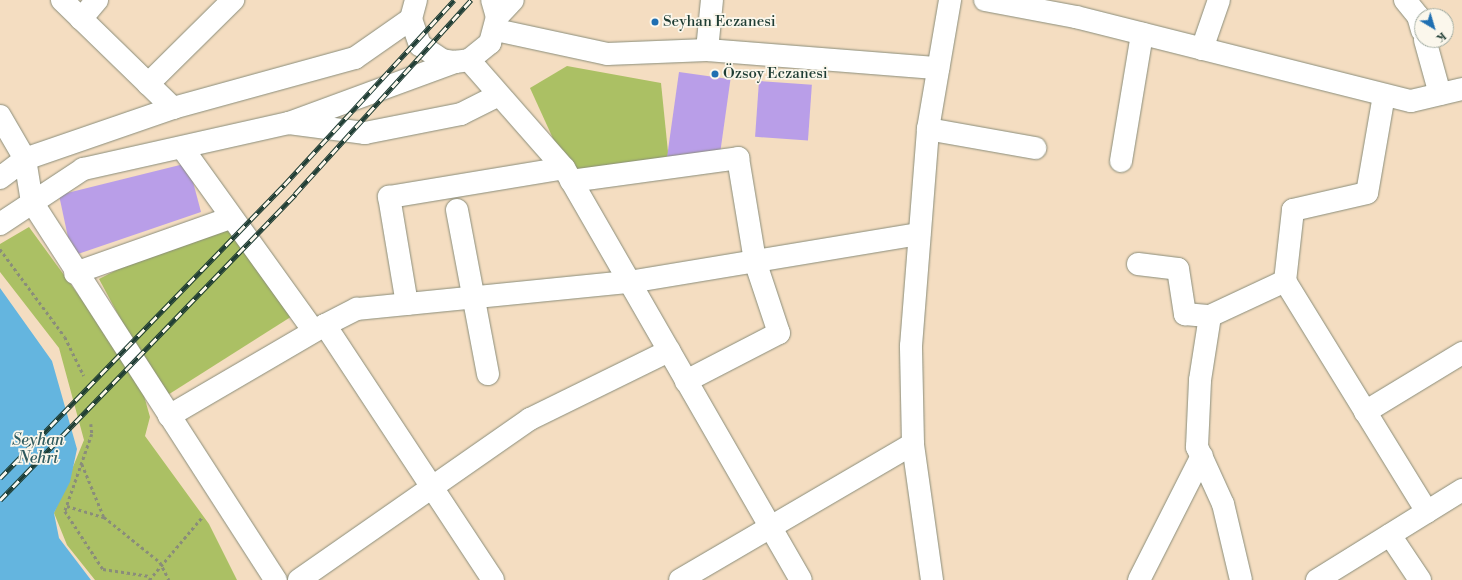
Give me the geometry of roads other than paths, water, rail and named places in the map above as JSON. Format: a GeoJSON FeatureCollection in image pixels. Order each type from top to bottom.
{"type":"FeatureCollection","features":[{"type":"Feature","properties":{"kind":"street"},"geometry":{"type":"LineString","coordinates":[[62,0],[173,108]]}},
{"type":"Feature","properties":{"kind":"street"},"geometry":{"type":"LineString","coordinates":[[81,19],[97,0]]}},
{"type":"Feature","properties":{"kind":"street"},"geometry":{"type":"LineString","coordinates":[[148,84],[233,0]]}},
{"type":"Feature","properties":{"kind":"street"},"geometry":{"type":"LineString","coordinates":[[0,224],[83,169],[183,149],[289,123],[462,61],[485,48],[495,16],[513,0]]}},
{"type":"Feature","properties":{"kind":"street"},"geometry":{"type":"LineString","coordinates":[[707,50],[712,0]]}},
{"type":"Feature","properties":{"kind":"street"},"geometry":{"type":"LineString","coordinates":[[932,580],[913,444],[911,346],[928,129],[950,0]]}},
{"type":"Feature","properties":{"kind":"street"},"geometry":{"type":"LineString","coordinates":[[985,0],[1142,34],[1412,101],[1462,89]]}},
{"type":"Feature","properties":{"kind":"street"},"geometry":{"type":"LineString","coordinates":[[1202,49],[1218,0]]}},
{"type":"Feature","properties":{"kind":"street"},"geometry":{"type":"LineString","coordinates":[[1405,0],[1414,11]]}},
{"type":"Feature","properties":{"kind":"street"},"geometry":{"type":"LineString","coordinates":[[0,178],[25,159],[173,108],[354,58],[414,10],[420,45],[442,60],[462,61],[499,95],[567,174],[801,580]]}},
{"type":"Feature","properties":{"kind":"street"},"geometry":{"type":"LineString","coordinates":[[495,16],[607,54],[707,50],[938,68]]}},
{"type":"Feature","properties":{"kind":"street"},"geometry":{"type":"LineString","coordinates":[[1121,161],[1142,34]]}},
{"type":"Feature","properties":{"kind":"street"},"geometry":{"type":"LineString","coordinates":[[1427,48],[1440,94]]}},
{"type":"Feature","properties":{"kind":"street"},"geometry":{"type":"LineString","coordinates":[[289,123],[365,134],[462,114],[499,95]]}},
{"type":"Feature","properties":{"kind":"street"},"geometry":{"type":"LineString","coordinates":[[1384,95],[1367,194],[1293,210],[1285,281],[1427,512]]}},
{"type":"Feature","properties":{"kind":"street"},"geometry":{"type":"LineString","coordinates":[[0,116],[25,159],[32,202],[75,273],[276,580]]}},
{"type":"Feature","properties":{"kind":"street"},"geometry":{"type":"LineString","coordinates":[[928,129],[1035,148]]}},
{"type":"Feature","properties":{"kind":"street"},"geometry":{"type":"LineString","coordinates":[[183,149],[230,218],[319,328],[432,488],[493,580]]}},
{"type":"Feature","properties":{"kind":"street"},"geometry":{"type":"LineString","coordinates":[[407,304],[389,197],[567,174],[738,158],[755,261],[779,333],[686,381]]}},
{"type":"Feature","properties":{"kind":"street"},"geometry":{"type":"LineString","coordinates":[[457,210],[488,374]]}},
{"type":"Feature","properties":{"kind":"street"},"geometry":{"type":"LineString","coordinates":[[75,273],[230,218]]}},
{"type":"Feature","properties":{"kind":"street"},"geometry":{"type":"LineString","coordinates":[[169,416],[319,328],[357,309],[629,282],[919,234]]}},
{"type":"Feature","properties":{"kind":"street"},"geometry":{"type":"LineString","coordinates":[[1138,264],[1178,268],[1185,314],[1210,316],[1285,281]]}},
{"type":"Feature","properties":{"kind":"street"},"geometry":{"type":"LineString","coordinates":[[1210,316],[1200,380],[1197,447],[1223,504],[1241,580]]}},
{"type":"Feature","properties":{"kind":"street"},"geometry":{"type":"LineString","coordinates":[[299,580],[530,419],[669,351]]}},
{"type":"Feature","properties":{"kind":"street"},"geometry":{"type":"LineString","coordinates":[[1365,412],[1462,353]]}},
{"type":"Feature","properties":{"kind":"street"},"geometry":{"type":"LineString","coordinates":[[680,580],[769,525],[913,444]]}},
{"type":"Feature","properties":{"kind":"street"},"geometry":{"type":"LineString","coordinates":[[1139,580],[1202,456]]}},
{"type":"Feature","properties":{"kind":"street"},"geometry":{"type":"LineString","coordinates":[[1318,580],[1462,490]]}},
{"type":"Feature","properties":{"kind":"street"},"geometry":{"type":"LineString","coordinates":[[1390,535],[1420,580]]}},
{"type":"Feature","properties":{"kind":"water","name":"Seyhan Nehri"},"geometry":{"type":"Polygon","coordinates":[[[0,288],[52,361],[77,449],[70,482],[54,513],[59,538],[91,580],[0,580],[0,288]]]}},
{"type":"Feature","properties":{"kind":"railway"},"geometry":{"type":"LineString","coordinates":[[0,478],[284,185],[454,0]]}},
{"type":"Feature","properties":{"kind":"railway"},"geometry":{"type":"LineString","coordinates":[[0,500],[295,194],[471,0]]}},
{"type":"Feature","properties":{"kind":"place","name":"Seyhan Eczanesi"},"geometry":{"type":"Point","coordinates":[655,22]}},
{"type":"Feature","properties":{"kind":"place","name":"Özsoy Eczanesi"},"geometry":{"type":"Point","coordinates":[715,74]}}]}
